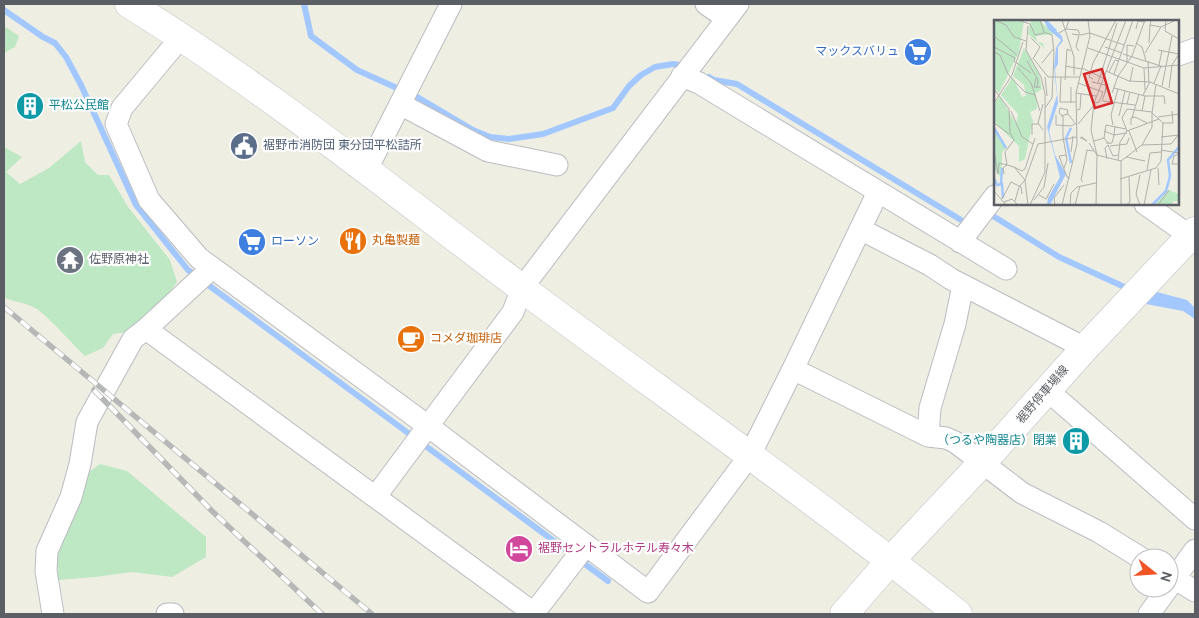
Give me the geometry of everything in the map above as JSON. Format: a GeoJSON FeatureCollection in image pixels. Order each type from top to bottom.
{"type":"FeatureCollection","features":[{"type":"Feature","properties":{"kind":"street"},"geometry":{"type":"LineString","coordinates":[[129,4],[182,36],[367,169],[522,288],[891,560],[958,614]]}},
{"type":"Feature","properties":{"kind":"street"},"geometry":{"type":"LineString","coordinates":[[367,169],[451,4]]}},
{"type":"Feature","properties":{"kind":"street"},"geometry":{"type":"LineString","coordinates":[[376,496],[513,312],[522,288],[732,11],[706,4]]}},
{"type":"Feature","properties":{"kind":"street"},"geometry":{"type":"LineString","coordinates":[[182,36],[122,108],[116,124],[149,200],[199,258],[204,276],[422,435],[580,554],[648,592],[750,455],[878,192]]}},
{"type":"Feature","properties":{"kind":"street"},"geometry":{"type":"LineString","coordinates":[[1179,54],[1195,49]]}},
{"type":"Feature","properties":{"kind":"street"},"geometry":{"type":"LineString","coordinates":[[688,68],[699,83],[1006,269]]}},
{"type":"Feature","properties":{"kind":"street"},"geometry":{"type":"LineString","coordinates":[[400,104],[488,151],[557,165]]}},
{"type":"Feature","properties":{"kind":"street"},"geometry":{"type":"LineString","coordinates":[[960,242],[994,197]]}},
{"type":"Feature","properties":{"kind":"street"},"geometry":{"type":"LineString","coordinates":[[1147,205],[1194,235]]}},
{"type":"Feature","properties":{"kind":"street"},"geometry":{"type":"LineString","coordinates":[[860,229],[1085,348]]}},
{"type":"Feature","properties":{"kind":"street","name":"裾野停車場線"},"geometry":{"type":"LineString","coordinates":[[844,614],[891,560],[982,464],[1085,348],[1194,235]]}},
{"type":"Feature","properties":{"kind":"street"},"geometry":{"type":"LineString","coordinates":[[54,614],[46,572],[47,551],[71,497],[80,464],[87,422],[133,339],[204,276]]}},
{"type":"Feature","properties":{"kind":"street"},"geometry":{"type":"LineString","coordinates":[[928,436],[930,408],[955,324],[963,285]]}},
{"type":"Feature","properties":{"kind":"street"},"geometry":{"type":"LineString","coordinates":[[146,329],[535,614],[580,554]]}},
{"type":"Feature","properties":{"kind":"street"},"geometry":{"type":"LineString","coordinates":[[793,369],[928,436],[946,438],[955,442],[1022,493],[1099,532],[1129,551]]}},
{"type":"Feature","properties":{"kind":"street"},"geometry":{"type":"LineString","coordinates":[[1048,390],[1195,519]]}},
{"type":"Feature","properties":{"kind":"street"},"geometry":{"type":"LineString","coordinates":[[1179,570],[1195,550]]}},
{"type":"Feature","properties":{"kind":"street"},"geometry":{"type":"LineString","coordinates":[[1179,585],[1195,591]]}},
{"type":"Feature","properties":{"kind":"street"},"geometry":{"type":"LineString","coordinates":[[1149,614],[1160,598]]}},
{"type":"Feature","properties":{"kind":"street"},"geometry":{"type":"LineString","coordinates":[[167,614],[173,614]]}},
{"type":"Feature","properties":{"kind":"green space"},"geometry":{"type":"Polygon","coordinates":[[[4,26],[19,36],[15,47],[4,53],[4,26]]]}},
{"type":"Feature","properties":{"kind":"green space"},"geometry":{"type":"Polygon","coordinates":[[[81,141],[85,162],[98,175],[109,175],[128,207],[170,260],[177,282],[156,310],[132,331],[113,334],[103,348],[85,356],[37,309],[4,297],[4,147],[22,157],[6,172],[20,184],[49,168],[81,141]]]}},
{"type":"Feature","properties":{"kind":"green space"},"geometry":{"type":"Polygon","coordinates":[[[100,464],[127,471],[206,537],[206,557],[172,577],[132,572],[58,580],[57,557],[71,515],[86,474],[100,464]]]}},
{"type":"Feature","properties":{"kind":"water"},"geometry":{"type":"Polygon","coordinates":[[[1157,292],[1187,300],[1195,308],[1195,319],[1183,311],[1146,304],[1157,292]]]}},
{"type":"Feature","properties":{"kind":"waterway"},"geometry":{"type":"LineString","coordinates":[[304,4],[311,36],[357,70],[419,98],[473,130],[490,137],[509,139],[543,134],[613,108],[629,86],[641,75],[655,67],[673,64],[686,66]]}},
{"type":"Feature","properties":{"kind":"waterway"},"geometry":{"type":"LineString","coordinates":[[4,10],[55,43],[66,57],[81,85],[136,205],[188,270],[608,581]]}},
{"type":"Feature","properties":{"kind":"waterway"},"geometry":{"type":"LineString","coordinates":[[709,77],[714,80],[737,84],[966,223],[969,222]]}},
{"type":"Feature","properties":{"kind":"waterway"},"geometry":{"type":"LineString","coordinates":[[985,217],[993,216],[1059,257],[1131,290]]}},
{"type":"Feature","properties":{"kind":"railway"},"geometry":{"type":"LineString","coordinates":[[4,307],[372,614]]}},
{"type":"Feature","properties":{"kind":"railway"},"geometry":{"type":"LineString","coordinates":[[94,390],[212,511],[322,614]]}},
{"type":"Feature","properties":{"kind":"place","name":"マックスバリュ"},"geometry":{"type":"Point","coordinates":[918,52]}},
{"type":"Feature","properties":{"kind":"place","name":"平松公民館"},"geometry":{"type":"Point","coordinates":[30,106]}},
{"type":"Feature","properties":{"kind":"place","name":"裾野市消防団 東分団平松詰所"},"geometry":{"type":"Point","coordinates":[244,146]}},
{"type":"Feature","properties":{"kind":"place","name":"丸亀製麺"},"geometry":{"type":"Point","coordinates":[353,241]}},
{"type":"Feature","properties":{"kind":"place","name":"ローソン"},"geometry":{"type":"Point","coordinates":[252,242]}},
{"type":"Feature","properties":{"kind":"place","name":"佐野原神社"},"geometry":{"type":"Point","coordinates":[70,260]}},
{"type":"Feature","properties":{"kind":"place","name":"コメダ珈琲店"},"geometry":{"type":"Point","coordinates":[411,339]}},
{"type":"Feature","properties":{"kind":"place","name":"（つるや陶器店）閉業"},"geometry":{"type":"Point","coordinates":[1076,441]}},
{"type":"Feature","properties":{"kind":"place","name":"裾野セントラルホテル寿々木"},"geometry":{"type":"Point","coordinates":[519,549]}}]}
